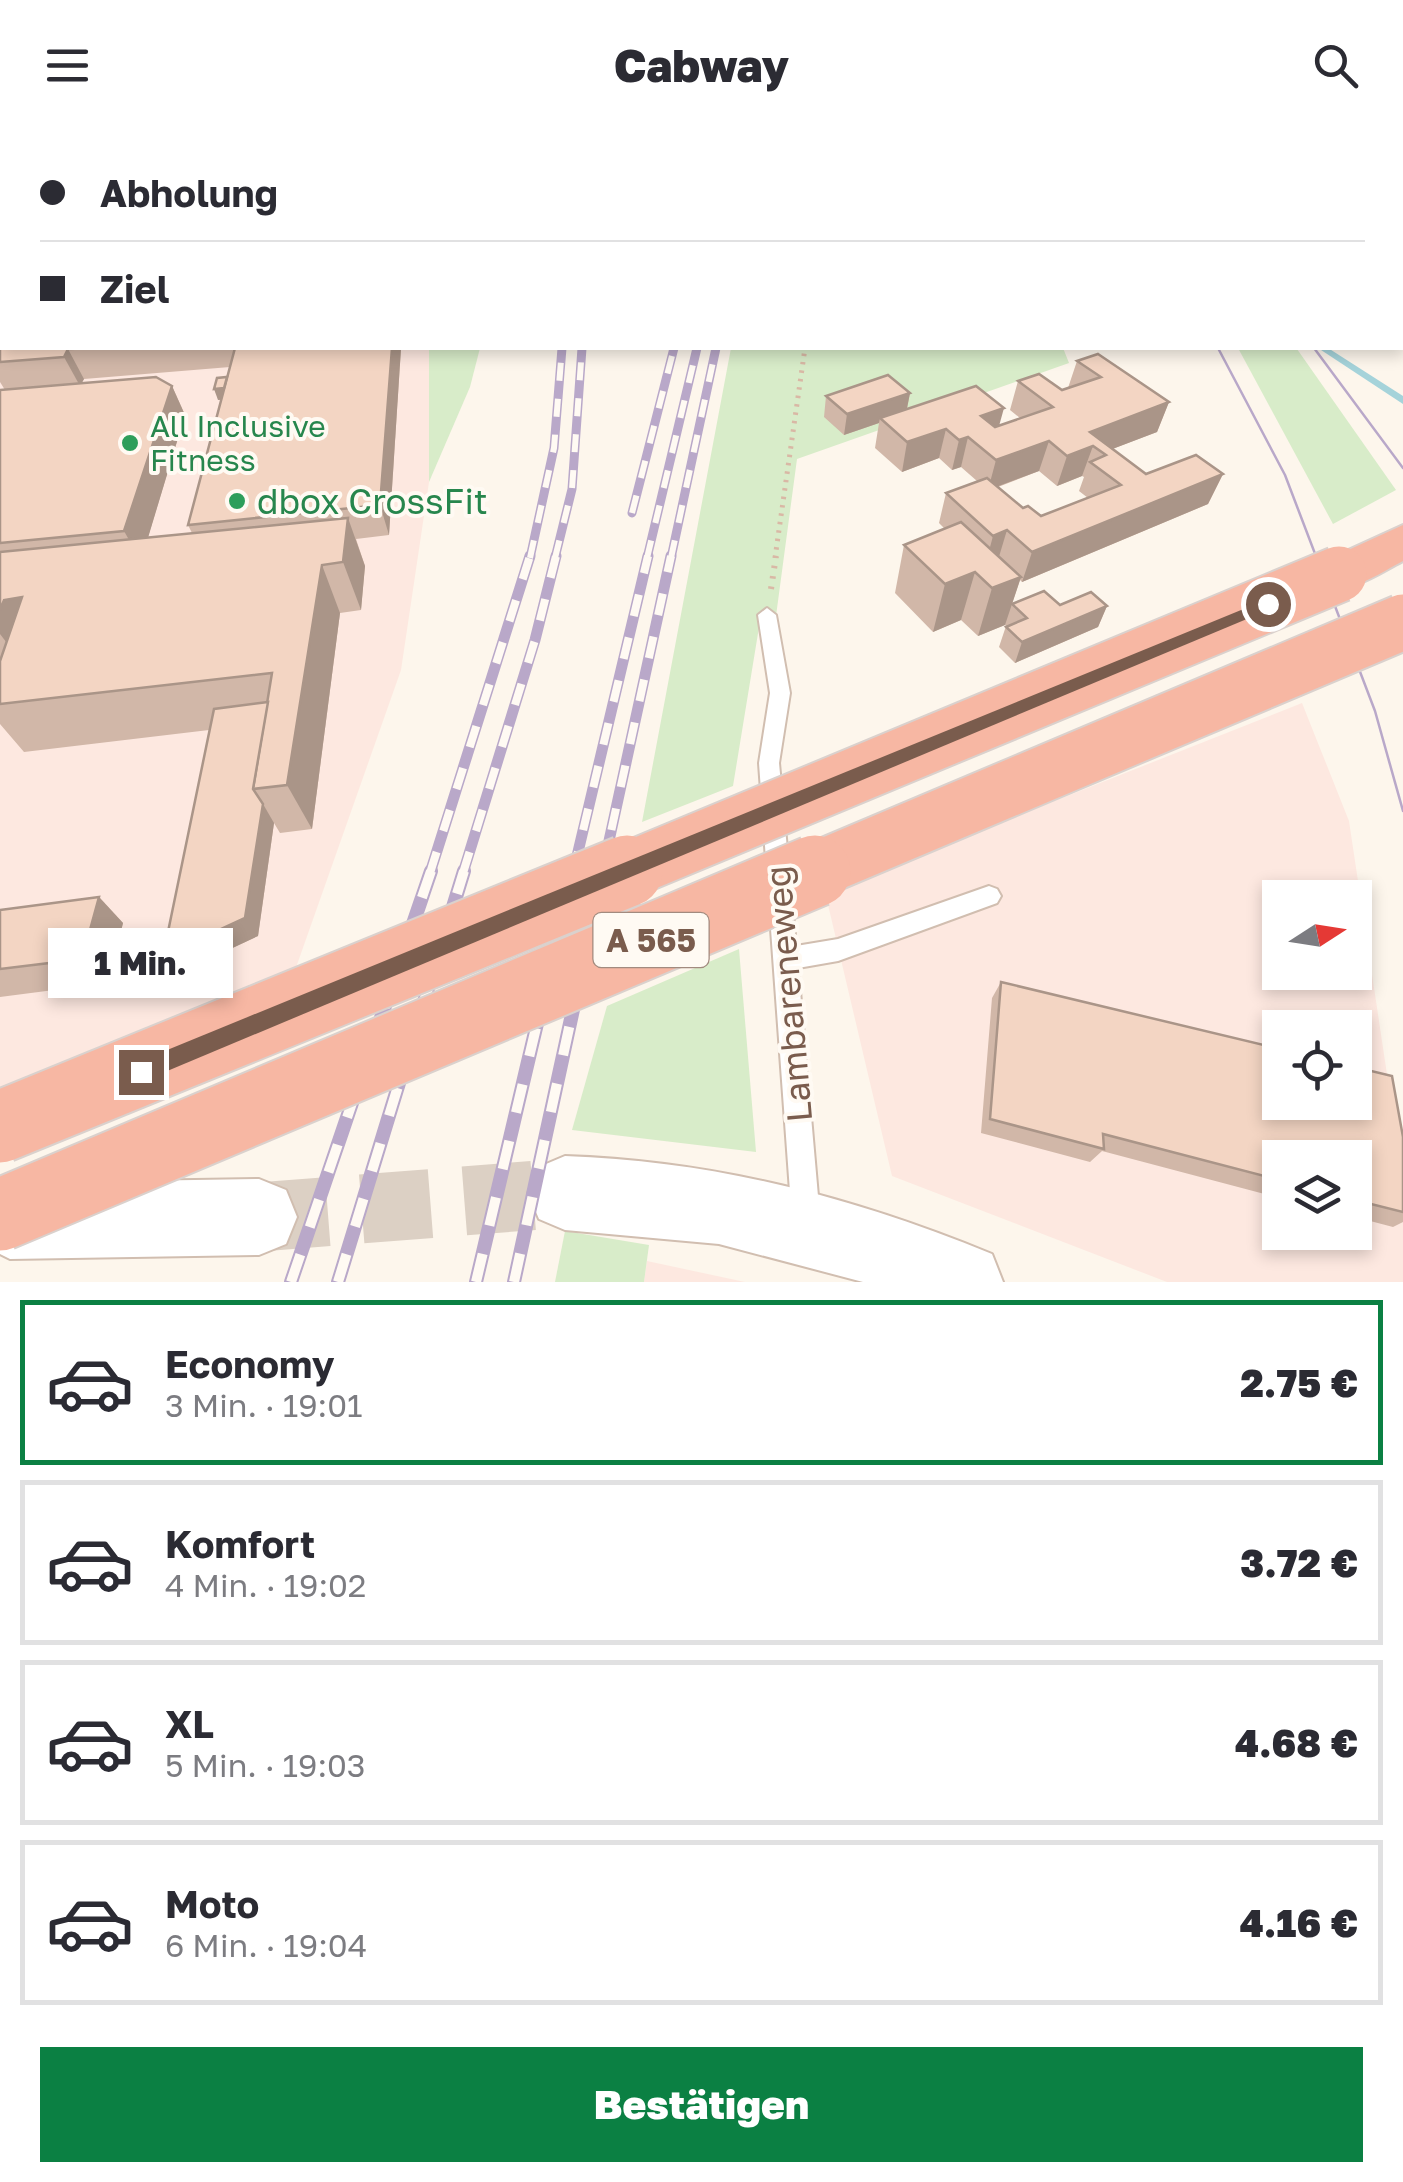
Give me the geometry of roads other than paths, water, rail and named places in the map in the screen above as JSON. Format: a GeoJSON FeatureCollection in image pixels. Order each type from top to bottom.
{"type":"FeatureCollection","features":[{"type":"Feature","properties":{"kind":"highway"},"geometry":{"type":"LineString","coordinates":[[1339,574],[1403,540]]}},
{"type":"Feature","properties":{"kind":"highway","name":"A 565"},"geometry":{"type":"LineString","coordinates":[[0,1127],[1403,550]]}},
{"type":"Feature","properties":{"kind":"highway","name":"A 565"},"geometry":{"type":"LineString","coordinates":[[0,1218],[1403,622]]}},
{"type":"Feature","properties":{"kind":"highway"},"geometry":{"type":"LineString","coordinates":[[1303,665],[1403,638]]}},
{"type":"Feature","properties":{"kind":"street"},"geometry":{"type":"LineString","coordinates":[[565,1194],[673,1198],[806,1226],[964,1282]]}},
{"type":"Feature","properties":{"kind":"street"},"geometry":{"type":"LineString","coordinates":[[0,1218],[258,1217]]}},
{"type":"Feature","properties":{"kind":"lane","name":"Lambareneweg"},"geometry":{"type":"LineString","coordinates":[[767,615],[780,694],[769,763],[806,1226]]}},
{"type":"Feature","properties":{"kind":"lane"},"geometry":{"type":"LineString","coordinates":[[787,960],[838,950],[990,896]]}},
{"type":"Feature","properties":{"kind":"waterway"},"geometry":{"type":"LineString","coordinates":[[1325,350],[1403,401]]}},
{"type":"Feature","properties":{"kind":"tunnel"},"geometry":{"type":"LineString","coordinates":[[259,1217],[565,1193]]}},
{"type":"Feature","properties":{"kind":"tram line"},"geometry":{"type":"LineString","coordinates":[[1219,350],[1285,475],[1375,711],[1403,811]]}},
{"type":"Feature","properties":{"kind":"tram line"},"geometry":{"type":"LineString","coordinates":[[1315,350],[1403,468]]}},
{"type":"Feature","properties":{"kind":"railway"},"geometry":{"type":"LineString","coordinates":[[530,558],[554,448],[562,350]]}},
{"type":"Feature","properties":{"kind":"railway"},"geometry":{"type":"LineString","coordinates":[[555,558],[572,489],[582,350]]}},
{"type":"Feature","properties":{"kind":"railway"},"geometry":{"type":"LineString","coordinates":[[632,513],[673,350]]}},
{"type":"Feature","properties":{"kind":"railway"},"geometry":{"type":"LineString","coordinates":[[647,558],[697,350]]}},
{"type":"Feature","properties":{"kind":"railway"},"geometry":{"type":"LineString","coordinates":[[671,558],[716,350]]}},
{"type":"Feature","properties":{"kind":"railway"},"geometry":{"type":"LineString","coordinates":[[430,873],[530,556]]}},
{"type":"Feature","properties":{"kind":"railway"},"geometry":{"type":"LineString","coordinates":[[463,873],[535,640],[556,556]]}},
{"type":"Feature","properties":{"kind":"railway"},"geometry":{"type":"LineString","coordinates":[[573,873],[648,556]]}},
{"type":"Feature","properties":{"kind":"railway"},"geometry":{"type":"LineString","coordinates":[[602,873],[671,556]]}},
{"type":"Feature","properties":{"kind":"railway"},"geometry":{"type":"LineString","coordinates":[[291,1282],[431,871]]}},
{"type":"Feature","properties":{"kind":"railway"},"geometry":{"type":"LineString","coordinates":[[338,1282],[464,871]]}},
{"type":"Feature","properties":{"kind":"railway"},"geometry":{"type":"LineString","coordinates":[[476,1282],[573,871]]}},
{"type":"Feature","properties":{"kind":"railway"},"geometry":{"type":"LineString","coordinates":[[514,1282],[603,871]]}},
{"type":"Feature","properties":{"kind":"place","name":"All Inclusive Fitness"},"geometry":{"type":"Point","coordinates":[130,443]}},
{"type":"Feature","properties":{"kind":"place","name":"dbox CrossFit"},"geometry":{"type":"Point","coordinates":[237,501]}}]}
